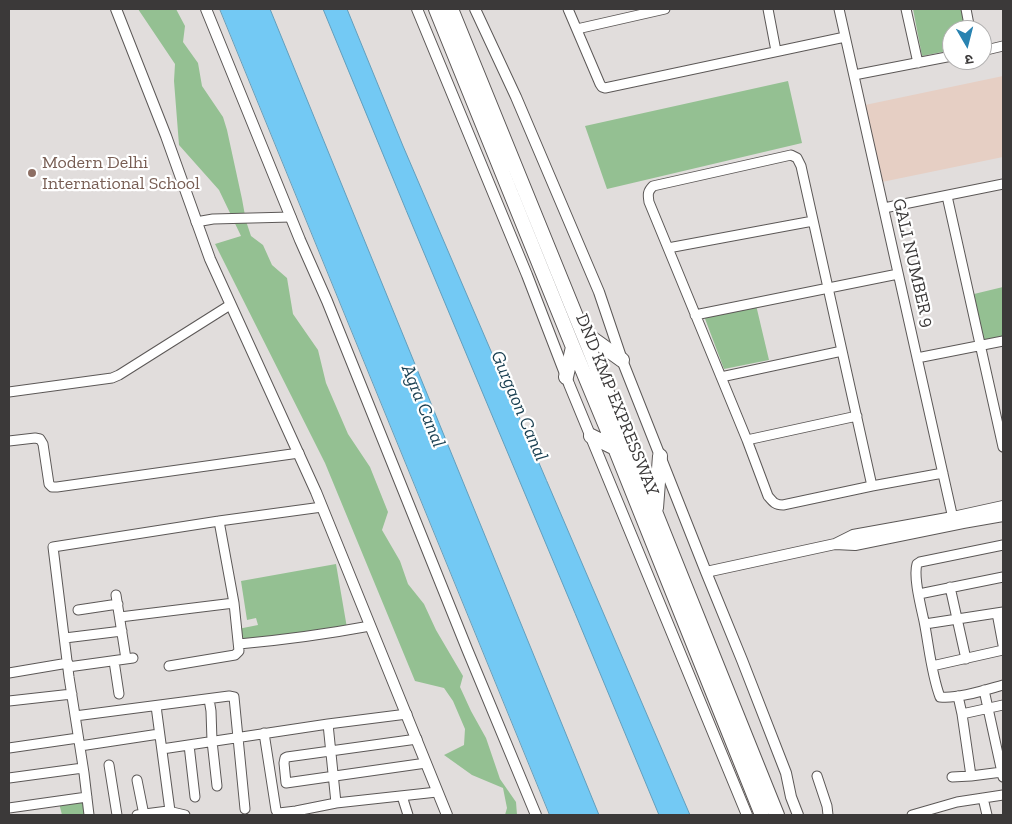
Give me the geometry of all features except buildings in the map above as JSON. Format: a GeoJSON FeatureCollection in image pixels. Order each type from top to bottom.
{"type":"FeatureCollection","features":[{"type":"Feature","properties":{"kind":"highway","name":"DND KMP EXPRESSWAY"},"geometry":{"type":"LineString","coordinates":[[436,9],[762,815]]}},
{"type":"Feature","properties":{"kind":"highway","name":"DND KMP EXPRESSWAY"},"geometry":{"type":"LineString","coordinates":[[451,9],[777,815]]}},
{"type":"Feature","properties":{"kind":"highway"},"geometry":{"type":"LineString","coordinates":[[580,326],[622,360]]}},
{"type":"Feature","properties":{"kind":"highway"},"geometry":{"type":"LineString","coordinates":[[566,377],[573,347]]}},
{"type":"Feature","properties":{"kind":"highway"},"geometry":{"type":"LineString","coordinates":[[591,436],[615,448]]}},
{"type":"Feature","properties":{"kind":"highway"},"geometry":{"type":"LineString","coordinates":[[655,512],[660,456]]}},
{"type":"Feature","properties":{"kind":"street"},"geometry":{"type":"LineString","coordinates":[[116,9],[166,136],[210,259],[322,507],[447,815]]}},
{"type":"Feature","properties":{"kind":"street"},"geometry":{"type":"LineString","coordinates":[[206,9],[536,815]]}},
{"type":"Feature","properties":{"kind":"street"},"geometry":{"type":"LineString","coordinates":[[416,9],[527,275],[566,377],[747,815]]}},
{"type":"Feature","properties":{"kind":"street"},"geometry":{"type":"LineString","coordinates":[[475,9],[516,97],[599,292],[622,360],[786,773],[798,815]]}},
{"type":"Feature","properties":{"kind":"street"},"geometry":{"type":"LineString","coordinates":[[568,9],[600,84],[605,88],[845,37]]}},
{"type":"Feature","properties":{"kind":"street"},"geometry":{"type":"LineString","coordinates":[[577,29],[665,9]]}},
{"type":"Feature","properties":{"kind":"street"},"geometry":{"type":"LineString","coordinates":[[768,9],[776,51]]}},
{"type":"Feature","properties":{"kind":"street","name":"GALI NUMBER 9"},"geometry":{"type":"LineString","coordinates":[[839,9],[954,520]]}},
{"type":"Feature","properties":{"kind":"street"},"geometry":{"type":"LineString","coordinates":[[906,9],[918,63]]}},
{"type":"Feature","properties":{"kind":"street"},"geometry":{"type":"LineString","coordinates":[[854,75],[942,58]]}},
{"type":"Feature","properties":{"kind":"street"},"geometry":{"type":"LineString","coordinates":[[872,486],[801,166],[797,158],[791,155],[653,186],[649,190],[649,202],[772,502],[776,505],[783,505],[943,473]]}},
{"type":"Feature","properties":{"kind":"street"},"geometry":{"type":"LineString","coordinates":[[884,208],[1003,185]]}},
{"type":"Feature","properties":{"kind":"street"},"geometry":{"type":"LineString","coordinates":[[947,196],[1003,446]]}},
{"type":"Feature","properties":{"kind":"street"},"geometry":{"type":"LineString","coordinates":[[196,222],[213,219],[291,217]]}},
{"type":"Feature","properties":{"kind":"street"},"geometry":{"type":"LineString","coordinates":[[668,248],[813,221]]}},
{"type":"Feature","properties":{"kind":"street"},"geometry":{"type":"LineString","coordinates":[[695,315],[898,274]]}},
{"type":"Feature","properties":{"kind":"street"},"geometry":{"type":"LineString","coordinates":[[9,392],[112,378],[230,305]]}},
{"type":"Feature","properties":{"kind":"street"},"geometry":{"type":"LineString","coordinates":[[917,358],[1003,342]]}},
{"type":"Feature","properties":{"kind":"street"},"geometry":{"type":"LineString","coordinates":[[721,377],[842,351]]}},
{"type":"Feature","properties":{"kind":"street"},"geometry":{"type":"LineString","coordinates":[[747,440],[856,416]]}},
{"type":"Feature","properties":{"kind":"street"},"geometry":{"type":"LineString","coordinates":[[9,441],[40,439],[43,444],[52,487],[298,453]]}},
{"type":"Feature","properties":{"kind":"street"},"geometry":{"type":"LineString","coordinates":[[706,572],[835,544],[855,545],[1003,506]]}},
{"type":"Feature","properties":{"kind":"street"},"geometry":{"type":"LineString","coordinates":[[89,815],[53,547],[322,507]]}},
{"type":"Feature","properties":{"kind":"street"},"geometry":{"type":"LineString","coordinates":[[954,520],[1003,516]]}},
{"type":"Feature","properties":{"kind":"street"},"geometry":{"type":"LineString","coordinates":[[169,666],[235,654],[239,651],[234,602],[220,521]]}},
{"type":"Feature","properties":{"kind":"street"},"geometry":{"type":"LineString","coordinates":[[1003,545],[920,562],[917,564],[916,571],[924,624],[940,697],[958,696],[1003,685]]}},
{"type":"Feature","properties":{"kind":"street"},"geometry":{"type":"LineString","coordinates":[[919,594],[1003,577]]}},
{"type":"Feature","properties":{"kind":"street"},"geometry":{"type":"LineString","coordinates":[[950,587],[966,659]]}},
{"type":"Feature","properties":{"kind":"street"},"geometry":{"type":"LineString","coordinates":[[9,673],[129,658],[117,600],[78,610]]}},
{"type":"Feature","properties":{"kind":"street"},"geometry":{"type":"LineString","coordinates":[[120,617],[234,602]]}},
{"type":"Feature","properties":{"kind":"street"},"geometry":{"type":"LineString","coordinates":[[924,624],[1000,612],[1003,645]]}},
{"type":"Feature","properties":{"kind":"street"},"geometry":{"type":"LineString","coordinates":[[238,644],[370,626]]}},
{"type":"Feature","properties":{"kind":"street"},"geometry":{"type":"LineString","coordinates":[[64,638],[122,631]]}},
{"type":"Feature","properties":{"kind":"street"},"geometry":{"type":"LineString","coordinates":[[932,666],[1003,650]]}},
{"type":"Feature","properties":{"kind":"street"},"geometry":{"type":"LineString","coordinates":[[114,661],[119,694]]}},
{"type":"Feature","properties":{"kind":"street"},"geometry":{"type":"LineString","coordinates":[[952,777],[1003,774],[999,732],[984,690]]}},
{"type":"Feature","properties":{"kind":"street"},"geometry":{"type":"LineString","coordinates":[[9,701],[72,694]]}},
{"type":"Feature","properties":{"kind":"street"},"geometry":{"type":"LineString","coordinates":[[75,716],[229,696],[234,697],[245,809]]}},
{"type":"Feature","properties":{"kind":"street"},"geometry":{"type":"LineString","coordinates":[[958,696],[971,776]]}},
{"type":"Feature","properties":{"kind":"street"},"geometry":{"type":"LineString","coordinates":[[209,699],[217,786]]}},
{"type":"Feature","properties":{"kind":"street"},"geometry":{"type":"LineString","coordinates":[[962,714],[1003,705]]}},
{"type":"Feature","properties":{"kind":"street"},"geometry":{"type":"LineString","coordinates":[[156,706],[170,812]]}},
{"type":"Feature","properties":{"kind":"street"},"geometry":{"type":"LineString","coordinates":[[162,749],[407,714]]}},
{"type":"Feature","properties":{"kind":"street"},"geometry":{"type":"LineString","coordinates":[[328,724],[336,803]]}},
{"type":"Feature","properties":{"kind":"street"},"geometry":{"type":"LineString","coordinates":[[264,733],[277,812],[279,813],[336,803],[437,792]]}},
{"type":"Feature","properties":{"kind":"street"},"geometry":{"type":"LineString","coordinates":[[9,748],[159,734]]}},
{"type":"Feature","properties":{"kind":"street"},"geometry":{"type":"LineString","coordinates":[[417,739],[290,756],[285,758],[284,763],[286,783],[426,763]]}},
{"type":"Feature","properties":{"kind":"street"},"geometry":{"type":"LineString","coordinates":[[189,745],[196,797]]}},
{"type":"Feature","properties":{"kind":"street"},"geometry":{"type":"LineString","coordinates":[[109,765],[117,815]]}},
{"type":"Feature","properties":{"kind":"street"},"geometry":{"type":"LineString","coordinates":[[9,778],[83,768]]}},
{"type":"Feature","properties":{"kind":"street"},"geometry":{"type":"LineString","coordinates":[[817,776],[828,815]]}},
{"type":"Feature","properties":{"kind":"street"},"geometry":{"type":"LineString","coordinates":[[137,780],[142,815],[170,812],[185,815]]}},
{"type":"Feature","properties":{"kind":"street"},"geometry":{"type":"LineString","coordinates":[[912,815],[931,813],[957,802],[1003,794]]}},
{"type":"Feature","properties":{"kind":"street"},"geometry":{"type":"LineString","coordinates":[[402,796],[408,815]]}},
{"type":"Feature","properties":{"kind":"street"},"geometry":{"type":"LineString","coordinates":[[9,808],[87,797]]}},
{"type":"Feature","properties":{"kind":"street"},"geometry":{"type":"LineString","coordinates":[[983,798],[987,815]]}},
{"type":"Feature","properties":{"kind":"shaded area"},"geometry":{"type":"Polygon","coordinates":[[[1003,76],[1003,157],[882,182],[865,105],[1003,76]]]}},
{"type":"Feature","properties":{"kind":"green space"},"geometry":{"type":"Polygon","coordinates":[[[138,9],[176,9],[185,26],[183,42],[198,63],[202,86],[223,117],[251,236],[263,245],[272,265],[287,278],[293,314],[318,350],[326,383],[348,434],[370,467],[388,512],[382,530],[400,561],[408,584],[424,604],[436,630],[463,676],[460,687],[486,738],[500,779],[516,802],[517,815],[505,815],[507,808],[503,788],[472,775],[444,755],[464,745],[465,729],[453,701],[444,688],[415,681],[325,463],[215,244],[241,236],[219,190],[179,145],[174,81],[175,64],[138,9]]]}},
{"type":"Feature","properties":{"kind":"green space"},"geometry":{"type":"Polygon","coordinates":[[[913,9],[961,9],[963,20],[942,20],[942,52],[922,56],[913,9]]]}},
{"type":"Feature","properties":{"kind":"green space"},"geometry":{"type":"Polygon","coordinates":[[[788,81],[802,143],[607,189],[585,126],[788,81]]]}},
{"type":"Feature","properties":{"kind":"green space"},"geometry":{"type":"Polygon","coordinates":[[[1003,287],[1003,337],[984,341],[974,294],[1003,287]]]}},
{"type":"Feature","properties":{"kind":"green space"},"geometry":{"type":"Polygon","coordinates":[[[756,305],[769,360],[724,369],[704,316],[756,305]]]}},
{"type":"Feature","properties":{"kind":"green space"},"geometry":{"type":"Polygon","coordinates":[[[336,564],[347,628],[241,647],[238,629],[258,625],[256,618],[247,620],[241,581],[336,564]]]}},
{"type":"Feature","properties":{"kind":"green space"},"geometry":{"type":"Polygon","coordinates":[[[87,802],[89,815],[62,815],[59,803],[87,802]]]}},
{"type":"Feature","properties":{"kind":"water","name":"Agra Canal"},"geometry":{"type":"Polygon","coordinates":[[[220,9],[270,9],[599,815],[550,815],[220,9]]]}},
{"type":"Feature","properties":{"kind":"water"},"geometry":{"type":"Polygon","coordinates":[[[323,9],[347,9],[403,146],[690,815],[659,815],[323,9]]]}},
{"type":"Feature","properties":{"kind":"place","name":"Modern Delhi International School"},"geometry":{"type":"Point","coordinates":[32,173]}},
{"type":"Feature","properties":{"kind":"water label","name":"Gurgaon Canal"},"geometry":{"type":"Point","coordinates":[519,406]}}]}
